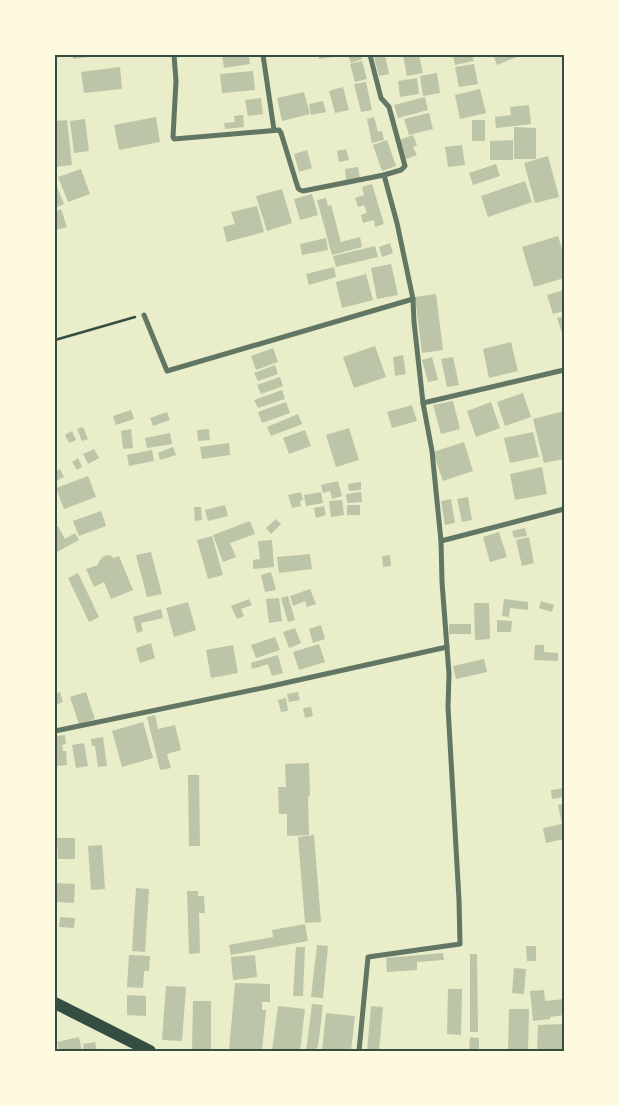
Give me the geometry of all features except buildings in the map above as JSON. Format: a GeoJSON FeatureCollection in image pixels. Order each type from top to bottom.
{"type":"FeatureCollection","features":[{"type":"Feature","properties":{"kind":"highway"},"geometry":{"type":"LineString","coordinates":[[55,1003],[150,1051]]}},
{"type":"Feature","properties":{"kind":"street"},"geometry":{"type":"LineString","coordinates":[[174,55],[176,81],[174,139],[279,130],[300,190],[303,191],[384,175],[405,168],[389,107],[381,98],[370,55]]}},
{"type":"Feature","properties":{"kind":"street"},"geometry":{"type":"LineString","coordinates":[[263,55],[274,130]]}},
{"type":"Feature","properties":{"kind":"street"},"geometry":{"type":"LineString","coordinates":[[359,1051],[368,957],[460,944],[460,900],[448,707],[449,674],[441,541],[432,451],[423,403],[413,299],[397,223],[384,175]]}},
{"type":"Feature","properties":{"kind":"street"},"geometry":{"type":"LineString","coordinates":[[144,315],[167,371],[413,299]]}},
{"type":"Feature","properties":{"kind":"street"},"geometry":{"type":"LineString","coordinates":[[423,403],[564,370]]}},
{"type":"Feature","properties":{"kind":"street"},"geometry":{"type":"LineString","coordinates":[[441,541],[564,509]]}},
{"type":"Feature","properties":{"kind":"street"},"geometry":{"type":"LineString","coordinates":[[55,731],[267,688],[447,647]]}},
{"type":"Feature","properties":{"kind":"path"},"geometry":{"type":"LineString","coordinates":[[55,340],[144,315]]}}]}
